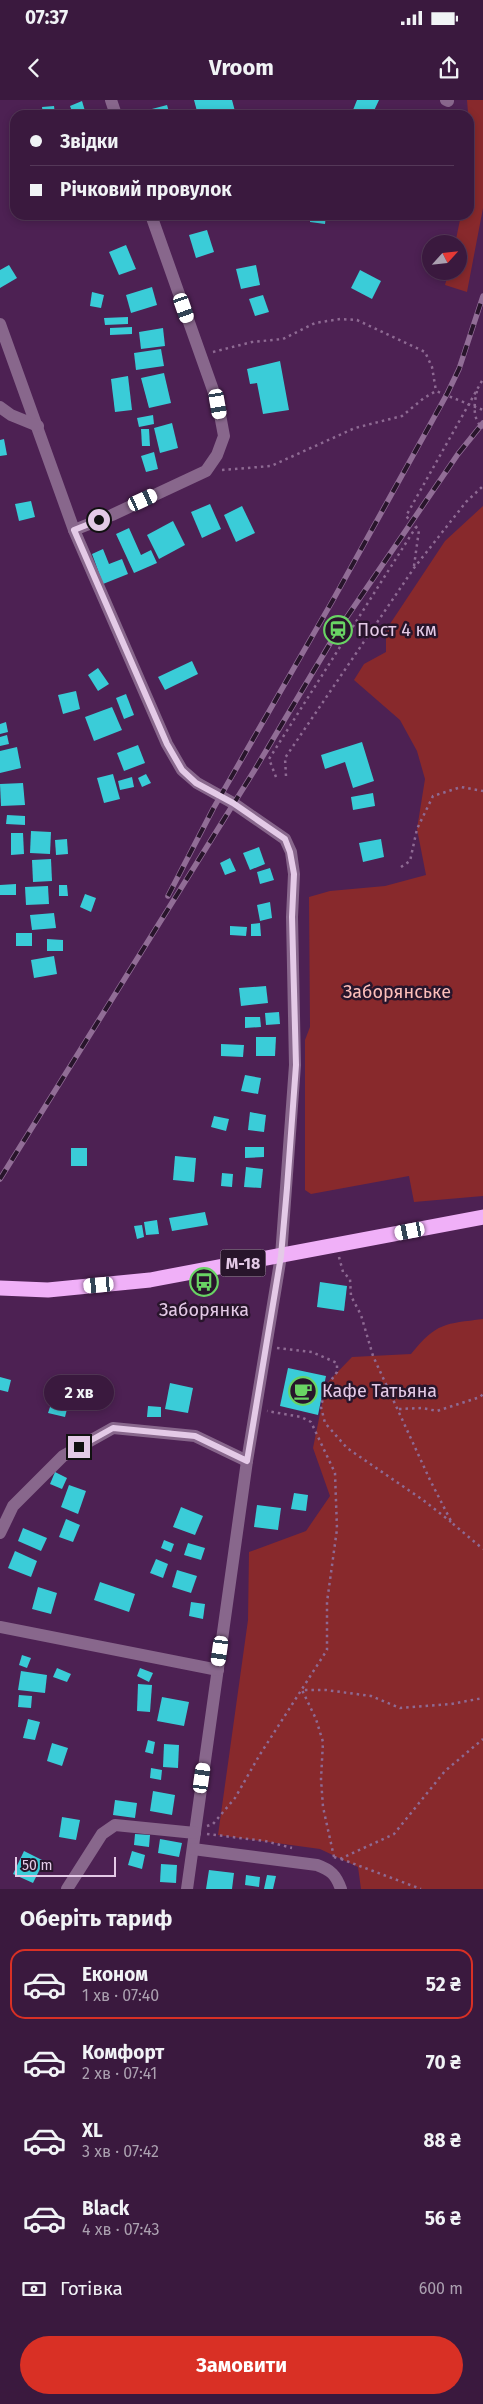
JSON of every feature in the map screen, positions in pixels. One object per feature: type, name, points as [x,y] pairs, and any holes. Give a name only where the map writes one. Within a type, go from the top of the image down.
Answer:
[{"type":"highway","name":"М-18","points":[[0,1288],[48,1290],[150,1280],[483,1217]]},
{"type":"street","points":[[74,530],[112,515],[206,471],[217,454],[224,436],[218,404],[153,220]]},
{"type":"street","points":[[0,324],[74,530],[167,744],[182,770],[196,783],[233,803],[285,839],[290,852],[294,874],[292,917],[296,1065],[281,1256],[247,1461],[187,1889]]},
{"type":"street","points":[[0,407],[12,415],[38,426]]},
{"type":"street","points":[[0,1533],[13,1506],[63,1456],[113,1428],[195,1436],[247,1461]]},
{"type":"street","points":[[0,1627],[218,1670]]},
{"type":"street","points":[[67,1889],[102,1834],[115,1825],[195,1833]]},
{"type":"street","points":[[193,1849],[317,1865],[330,1870],[341,1889]]},
{"type":"path","points":[[200,356],[252,342],[283,339],[315,323],[340,319],[357,320],[425,352],[432,367],[436,391]]},
{"type":"path","points":[[414,568],[419,530],[406,516],[483,379]]},
{"type":"path","points":[[478,387],[475,408],[476,420],[483,428]]},
{"type":"path","points":[[436,391],[483,410]]},
{"type":"path","points":[[206,471],[271,466],[354,428],[402,416],[436,391]]},
{"type":"path","points":[[286,776],[285,758],[414,568],[466,502],[483,486]]},
{"type":"path","points":[[276,777],[269,758],[416,527]]},
{"type":"path","points":[[401,867],[410,861],[418,829],[433,796],[461,788],[483,791]]},
{"type":"path","points":[[337,1245],[343,1272],[350,1279],[351,1296],[361,1315],[373,1356],[452,1523]]},
{"type":"path","points":[[266,1346],[312,1352],[337,1362],[337,1372],[325,1389],[321,1407],[325,1423],[347,1448],[423,1500],[483,1549]]},
{"type":"path","points":[[399,1409],[422,1408],[437,1411],[480,1397],[483,1394]]},
{"type":"path","points":[[195,1833],[213,1824],[235,1798],[259,1756],[327,1650],[327,1602],[337,1529],[335,1473],[311,1422],[301,1417],[275,1411],[255,1410]]},
{"type":"path","points":[[302,1690],[326,1690],[371,1696],[400,1708],[452,1704],[483,1698]]},
{"type":"path","points":[[302,1690],[316,1719],[323,1742],[321,1779],[323,1807],[334,1857]]},
{"type":"path","points":[[340,1859],[394,1834],[445,1771],[483,1739]]},
{"type":"path","points":[[195,1833],[265,1841],[298,1849]]},
{"type":"path","points":[[329,1856],[421,1889]]},
{"type":"green space","points":[[467,100],[483,100],[483,208],[467,292],[445,285],[446,280],[468,280],[468,235],[457,235],[460,220],[474,220],[474,110],[468,110]]},
{"type":"green space","name":"Заборянське","points":[[483,506],[483,1196],[414,1202],[409,1176],[311,1194],[305,1190],[305,1040],[310,1027],[309,897],[330,891],[385,886],[426,875],[417,829],[425,779],[417,751],[400,720],[354,680],[364,664],[386,652],[386,630],[445,541]]},
{"type":"green space","points":[[483,1319],[483,1889],[361,1889],[358,1867],[320,1849],[218,1835],[248,1620],[249,1552],[306,1531],[330,1496],[313,1448],[326,1384],[352,1357],[411,1354],[428,1336],[443,1326]]},
{"type":"building","points":[[194,100],[232,100],[235,110],[197,110]]},
{"type":"building","points":[[357,100],[379,100],[374,110],[353,110]]},
{"type":"building","points":[[82,101],[85,110],[72,110],[70,106]]},
{"type":"building","points":[[167,105],[168,110],[148,110]]},
{"type":"building","points":[[54,106],[54,110],[42,110],[42,107]]},
{"type":"building","points":[[310,220],[325,220],[325,224],[310,222]]},
{"type":"building","points":[[207,230],[214,252],[196,258],[189,235]]},
{"type":"building","points":[[126,245],[136,269],[119,275],[109,252]]},
{"type":"building","points":[[9,265],[17,278],[0,288],[0,270]]},
{"type":"building","points":[[256,265],[260,285],[241,289],[236,269]]},
{"type":"building","points":[[360,270],[381,281],[372,299],[351,288]]},
{"type":"building","points":[[152,287],[157,305],[131,313],[126,295]]},
{"type":"building","points":[[92,292],[104,295],[101,308],[90,306]]},
{"type":"building","points":[[263,295],[269,312],[255,316],[249,299]]},
{"type":"building","points":[[128,317],[128,324],[105,325],[104,318]]},
{"type":"building","points":[[132,327],[132,334],[110,335],[110,328]]},
{"type":"building","points":[[163,328],[165,346],[141,349],[139,332]]},
{"type":"building","points":[[161,349],[164,366],[136,370],[134,353]]},
{"type":"building","points":[[280,361],[289,410],[263,414],[257,383],[250,384],[247,369]]},
{"type":"building","points":[[164,373],[171,403],[149,408],[141,378]]},
{"type":"building","points":[[128,376],[132,410],[115,412],[111,379]]},
{"type":"building","points":[[153,415],[154,424],[139,427],[137,418]]},
{"type":"building","points":[[172,423],[178,448],[160,453],[154,428]]},
{"type":"building","points":[[141,429],[149,429],[150,446],[142,446]]},
{"type":"building","points":[[4,439],[7,455],[0,456],[0,440]]},
{"type":"building","points":[[154,452],[158,469],[146,472],[141,456]]},
{"type":"building","points":[[31,501],[35,517],[19,521],[15,504]]},
{"type":"building","points":[[210,504],[221,529],[202,538],[191,512]]},
{"type":"building","points":[[242,506],[255,533],[236,542],[224,515]]},
{"type":"building","points":[[173,521],[185,545],[159,559],[147,535]]},
{"type":"building","points":[[129,528],[141,555],[151,550],[157,563],[134,573],[116,534]]},
{"type":"building","points":[[103,549],[109,564],[122,559],[128,574],[103,584],[92,554]]},
{"type":"building","points":[[192,661],[198,674],[165,690],[158,677]]},
{"type":"building","points":[[98,668],[109,684],[98,691],[88,675]]},
{"type":"building","points":[[76,691],[80,709],[63,714],[58,695]]},
{"type":"building","points":[[126,694],[134,715],[124,719],[116,698]]},
{"type":"building","points":[[112,707],[122,730],[94,741],[85,717]]},
{"type":"building","points":[[6,722],[8,732],[0,734],[0,724]]},
{"type":"building","points":[[7,735],[9,744],[0,746],[0,737]]},
{"type":"building","points":[[362,742],[374,781],[353,788],[345,762],[325,769],[321,755]]},
{"type":"building","points":[[138,745],[145,763],[124,771],[117,753]]},
{"type":"building","points":[[17,747],[21,768],[0,773],[0,751]]},
{"type":"building","points":[[113,774],[120,799],[104,803],[97,778]]},
{"type":"building","points":[[146,774],[151,783],[142,787],[138,778]]},
{"type":"building","points":[[132,777],[134,787],[120,790],[118,781]]},
{"type":"building","points":[[23,783],[25,805],[1,806],[0,784]]},
{"type":"building","points":[[373,793],[375,806],[353,810],[351,797]]},
{"type":"building","points":[[7,815],[25,816],[25,825],[6,824]]},
{"type":"building","points":[[31,831],[51,832],[50,854],[30,853]]},
{"type":"building","points":[[11,833],[23,833],[24,854],[11,855]]},
{"type":"building","points":[[67,839],[68,854],[56,855],[55,840]]},
{"type":"building","points":[[381,839],[384,857],[363,862],[359,843]]},
{"type":"building","points":[[259,847],[265,864],[250,870],[243,853]]},
{"type":"building","points":[[230,858],[236,871],[225,875],[220,863]]},
{"type":"building","points":[[51,859],[52,881],[33,882],[32,860]]},
{"type":"building","points":[[270,868],[274,880],[260,884],[257,872]]},
{"type":"building","points":[[16,884],[16,895],[0,895],[0,885]]},
{"type":"building","points":[[59,885],[67,885],[68,896],[59,896]]},
{"type":"building","points":[[48,886],[49,904],[26,905],[25,887]]},
{"type":"building","points":[[85,894],[96,898],[91,912],[80,907]]},
{"type":"building","points":[[270,902],[272,918],[260,921],[257,905]]},
{"type":"building","points":[[54,913],[56,928],[32,930],[30,915]]},
{"type":"building","points":[[260,923],[261,936],[251,936],[251,924]]},
{"type":"building","points":[[230,926],[247,927],[246,936],[230,935]]},
{"type":"building","points":[[16,933],[32,933],[32,946],[16,946]]},
{"type":"building","points":[[47,939],[63,940],[63,951],[47,951]]},
{"type":"building","points":[[54,956],[57,974],[34,978],[31,960]]},
{"type":"building","points":[[266,986],[268,1003],[241,1006],[239,988]]},
{"type":"building","points":[[279,1012],[280,1024],[266,1025],[265,1013]]},
{"type":"building","points":[[245,1017],[260,1017],[261,1027],[245,1028]]},
{"type":"building","points":[[256,1037],[276,1037],[275,1056],[256,1056]]},
{"type":"building","points":[[221,1044],[244,1045],[243,1057],[221,1056]]},
{"type":"building","points":[[245,1075],[261,1078],[258,1094],[241,1091]]},
{"type":"building","points":[[250,1112],[266,1115],[264,1132],[248,1130]]},
{"type":"building","points":[[214,1116],[229,1119],[226,1131],[211,1127]]},
{"type":"building","points":[[245,1147],[264,1147],[264,1157],[245,1158]]},
{"type":"building","points":[[71,1148],[87,1148],[87,1166],[71,1166]]},
{"type":"building","points":[[175,1156],[196,1158],[194,1182],[173,1180]]},
{"type":"building","points":[[246,1167],[263,1169],[261,1188],[244,1187]]},
{"type":"building","points":[[222,1173],[233,1174],[232,1187],[221,1186]]},
{"type":"building","points":[[205,1212],[208,1225],[172,1231],[169,1218]]},
{"type":"building","points":[[157,1220],[159,1234],[146,1235],[144,1222]]},
{"type":"building","points":[[142,1225],[144,1237],[137,1239],[134,1226]]},
{"type":"building","points":[[320,1282],[347,1286],[344,1311],[317,1307]]},
{"type":"building","name":"Кафе Татьяна","points":[[288,1368],[326,1376],[318,1415],[280,1406]]},
{"type":"building","points":[[0,1377],[11,1380],[8,1392],[0,1390]]},
{"type":"building","points":[[170,1383],[193,1388],[188,1413],[165,1409]]},
{"type":"building","points":[[86,1385],[100,1385],[100,1406],[86,1406]]},
{"type":"building","points":[[51,1404],[67,1409],[65,1417],[48,1413]]},
{"type":"building","points":[[148,1406],[161,1407],[161,1417],[147,1417]]},
{"type":"building","points":[[55,1472],[67,1478],[62,1489],[50,1484]]},
{"type":"building","points":[[69,1485],[86,1491],[78,1514],[61,1507]]},
{"type":"building","points":[[294,1493],[308,1495],[306,1511],[291,1509]]},
{"type":"building","points":[[257,1505],[281,1508],[278,1530],[254,1527]]},
{"type":"building","points":[[181,1507],[203,1516],[195,1535],[173,1527]]},
{"type":"building","points":[[66,1519],[80,1525],[73,1542],[59,1537]]},
{"type":"building","points":[[23,1528],[47,1538],[41,1551],[18,1541]]},
{"type":"building","points":[[164,1540],[174,1544],[171,1552],[161,1548]]},
{"type":"building","points":[[188,1543],[205,1548],[201,1560],[184,1555]]},
{"type":"building","points":[[15,1551],[37,1561],[31,1577],[8,1568]]},
{"type":"building","points":[[156,1559],[168,1564],[163,1578],[150,1573]]},
{"type":"building","points":[[177,1570],[197,1576],[191,1593],[172,1587]]},
{"type":"building","points":[[100,1582],[135,1594],[129,1612],[94,1600]]},
{"type":"building","points":[[38,1587],[57,1593],[51,1614],[32,1609]]},
{"type":"building","points":[[191,1602],[205,1604],[203,1619],[189,1616]]},
{"type":"building","points":[[22,1655],[31,1658],[27,1668],[19,1665]]},
{"type":"building","points":[[57,1668],[71,1674],[67,1682],[53,1677]]},
{"type":"building","points":[[140,1668],[153,1673],[149,1682],[137,1676]]},
{"type":"building","points":[[21,1671],[47,1675],[45,1693],[18,1690]]},
{"type":"building","points":[[138,1684],[152,1685],[150,1712],[137,1711]]},
{"type":"building","points":[[19,1695],[32,1696],[31,1708],[18,1707]]},
{"type":"building","points":[[162,1697],[189,1702],[184,1726],[157,1721]]},
{"type":"building","points":[[28,1719],[40,1722],[35,1740],[23,1738]]},
{"type":"building","points":[[148,1740],[155,1742],[153,1754],[145,1752]]},
{"type":"building","points":[[52,1743],[68,1748],[62,1766],[47,1761]]},
{"type":"building","points":[[164,1744],[179,1745],[178,1768],[163,1767]]},
{"type":"building","points":[[151,1768],[162,1770],[161,1780],[150,1778]]},
{"type":"building","points":[[153,1791],[175,1795],[172,1815],[150,1811]]},
{"type":"building","points":[[115,1800],[137,1803],[135,1818],[113,1815]]},
{"type":"building","points":[[62,1817],[80,1820],[76,1840],[59,1837]]},
{"type":"building","points":[[135,1834],[150,1835],[149,1847],[134,1845]]},
{"type":"building","points":[[160,1839],[182,1843],[179,1857],[158,1853]]},
{"type":"building","points":[[24,1851],[44,1861],[33,1883],[13,1874]]},
{"type":"building","points":[[132,1851],[145,1855],[142,1869],[128,1865]]},
{"type":"building","points":[[161,1864],[177,1865],[176,1883],[160,1882]]},
{"type":"building","points":[[209,1870],[234,1873],[232,1889],[206,1889]]},
{"type":"building","points":[[246,1875],[260,1877],[259,1887],[245,1885]]},
{"type":"building","points":[[267,1875],[276,1876],[273,1889],[264,1889]]},
{"type":"railway","points":[[168,896],[213,809],[333,600],[447,394],[459,369],[483,296]]},
{"type":"railway","points":[[0,1179],[254,771],[338,630],[458,454],[483,423]]},
{"type":"place","name":"Пост 4 км","points":[[338,630]]},
{"type":"place","name":"Заборянка","points":[[204,1282]]},
{"type":"place","name":"Кафе Татьяна","points":[[303,1391]]},
{"type":"route","points":[[79,1447],[113,1428],[195,1436],[247,1461],[281,1256],[296,1065],[292,917],[294,874],[290,852],[285,839],[263,822],[196,783],[182,770],[167,744],[74,530],[99,520]]}]
